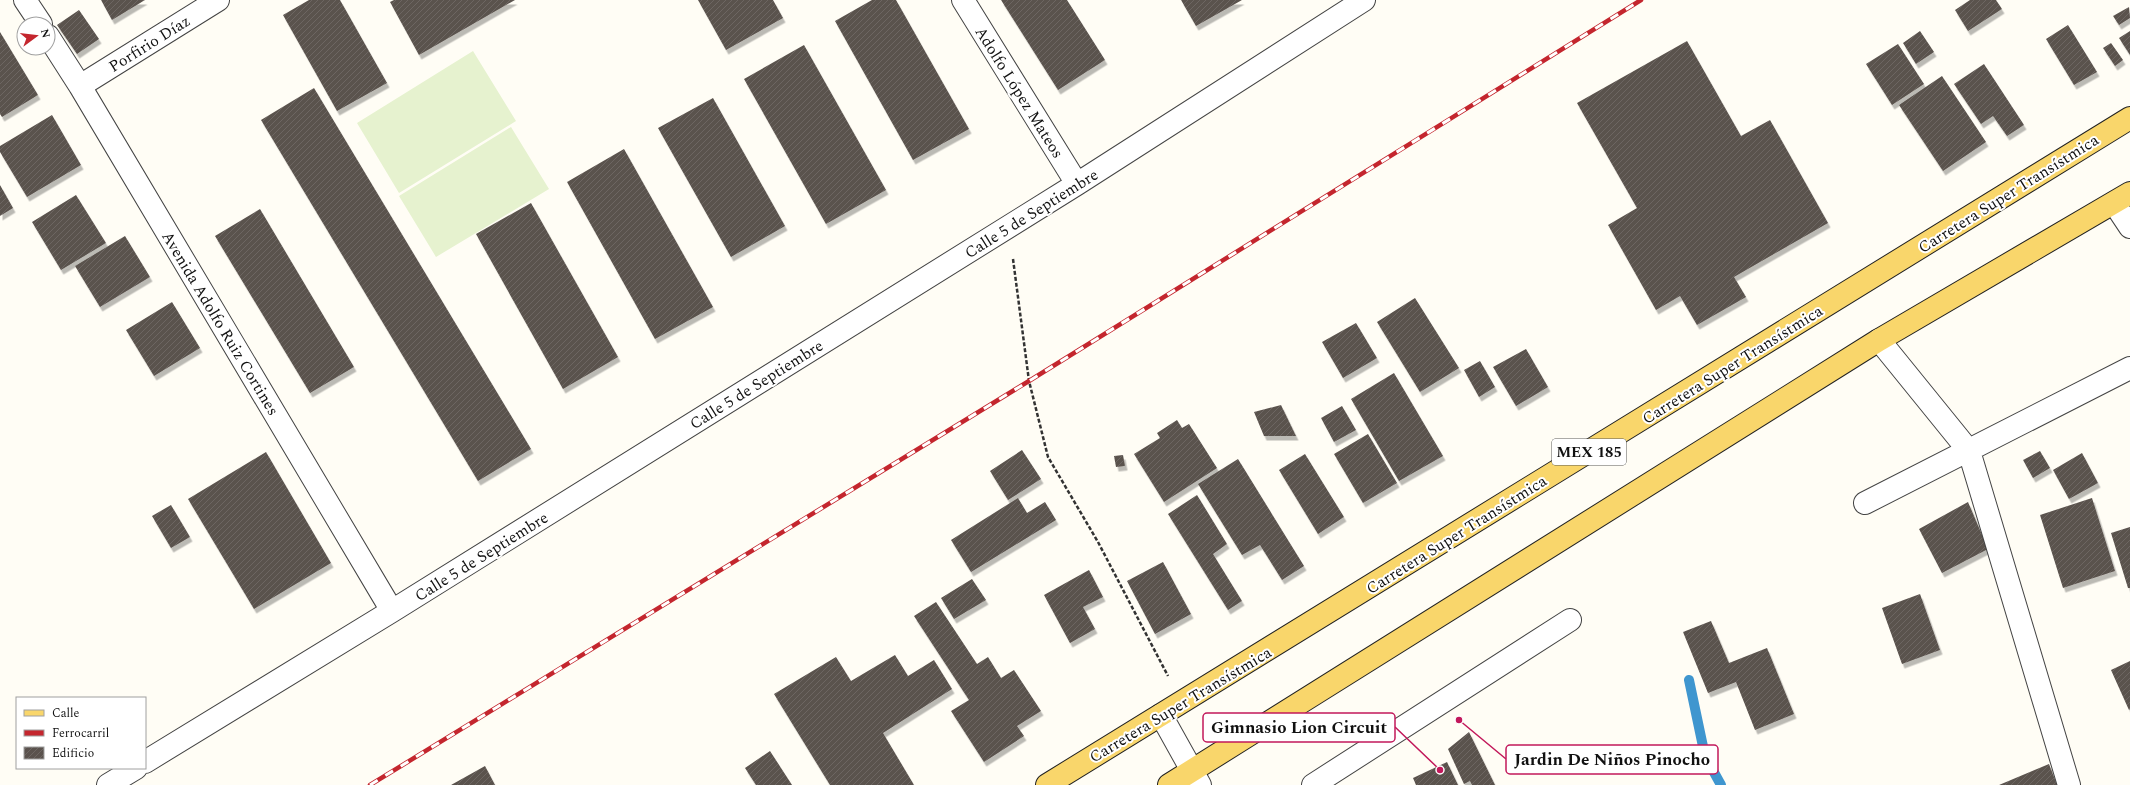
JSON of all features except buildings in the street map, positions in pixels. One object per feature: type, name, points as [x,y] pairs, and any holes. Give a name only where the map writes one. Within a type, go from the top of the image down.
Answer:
[{"type":"main road","name":"Carretera Super Transístmica","points":[[1047,785],[2130,118]]},
{"type":"main road","points":[[1169,785],[1196,778],[1879,340],[2122,198]]},
{"type":"street","points":[[26,0],[36,16]]},
{"type":"street","name":"Porfirio Díaz","points":[[80,86],[218,0]]},
{"type":"street","name":"Adolfo López Mateos","points":[[963,0],[1078,184]]},
{"type":"street","name":"Calle 5 de Septiembre","points":[[146,761],[392,612],[1078,184],[1364,0]]},
{"type":"street","name":"Avenida Adolfo Ruiz Cortines","points":[[56,48],[80,86],[392,612]]},
{"type":"street","points":[[2122,198],[2130,227]]},
{"type":"street","points":[[1879,340],[1969,451],[2070,785]]},
{"type":"street","points":[[1865,503],[2130,368]]},
{"type":"street","points":[[1313,785],[1570,620]]},
{"type":"street","points":[[1161,716],[1196,778]]},
{"type":"street","points":[[108,785],[134,769]]},
{"type":"path","points":[[1009,227],[1029,381],[1048,457],[1098,542],[1182,703]]},
{"type":"green space","points":[[473,51],[516,121],[399,193],[357,123]]},
{"type":"green space","points":[[511,127],[549,189],[436,257],[399,196]]},
{"type":"waterway","points":[[1689,680],[1705,756],[1721,785]]},
{"type":"railway","points":[[370,785],[1029,381],[1641,0]]},
{"type":"place","name":"Jardin De Niños Pinocho","points":[[1459,720]]},
{"type":"place","name":"Gimnasio Lion Circuit","points":[[1440,770]]}]
